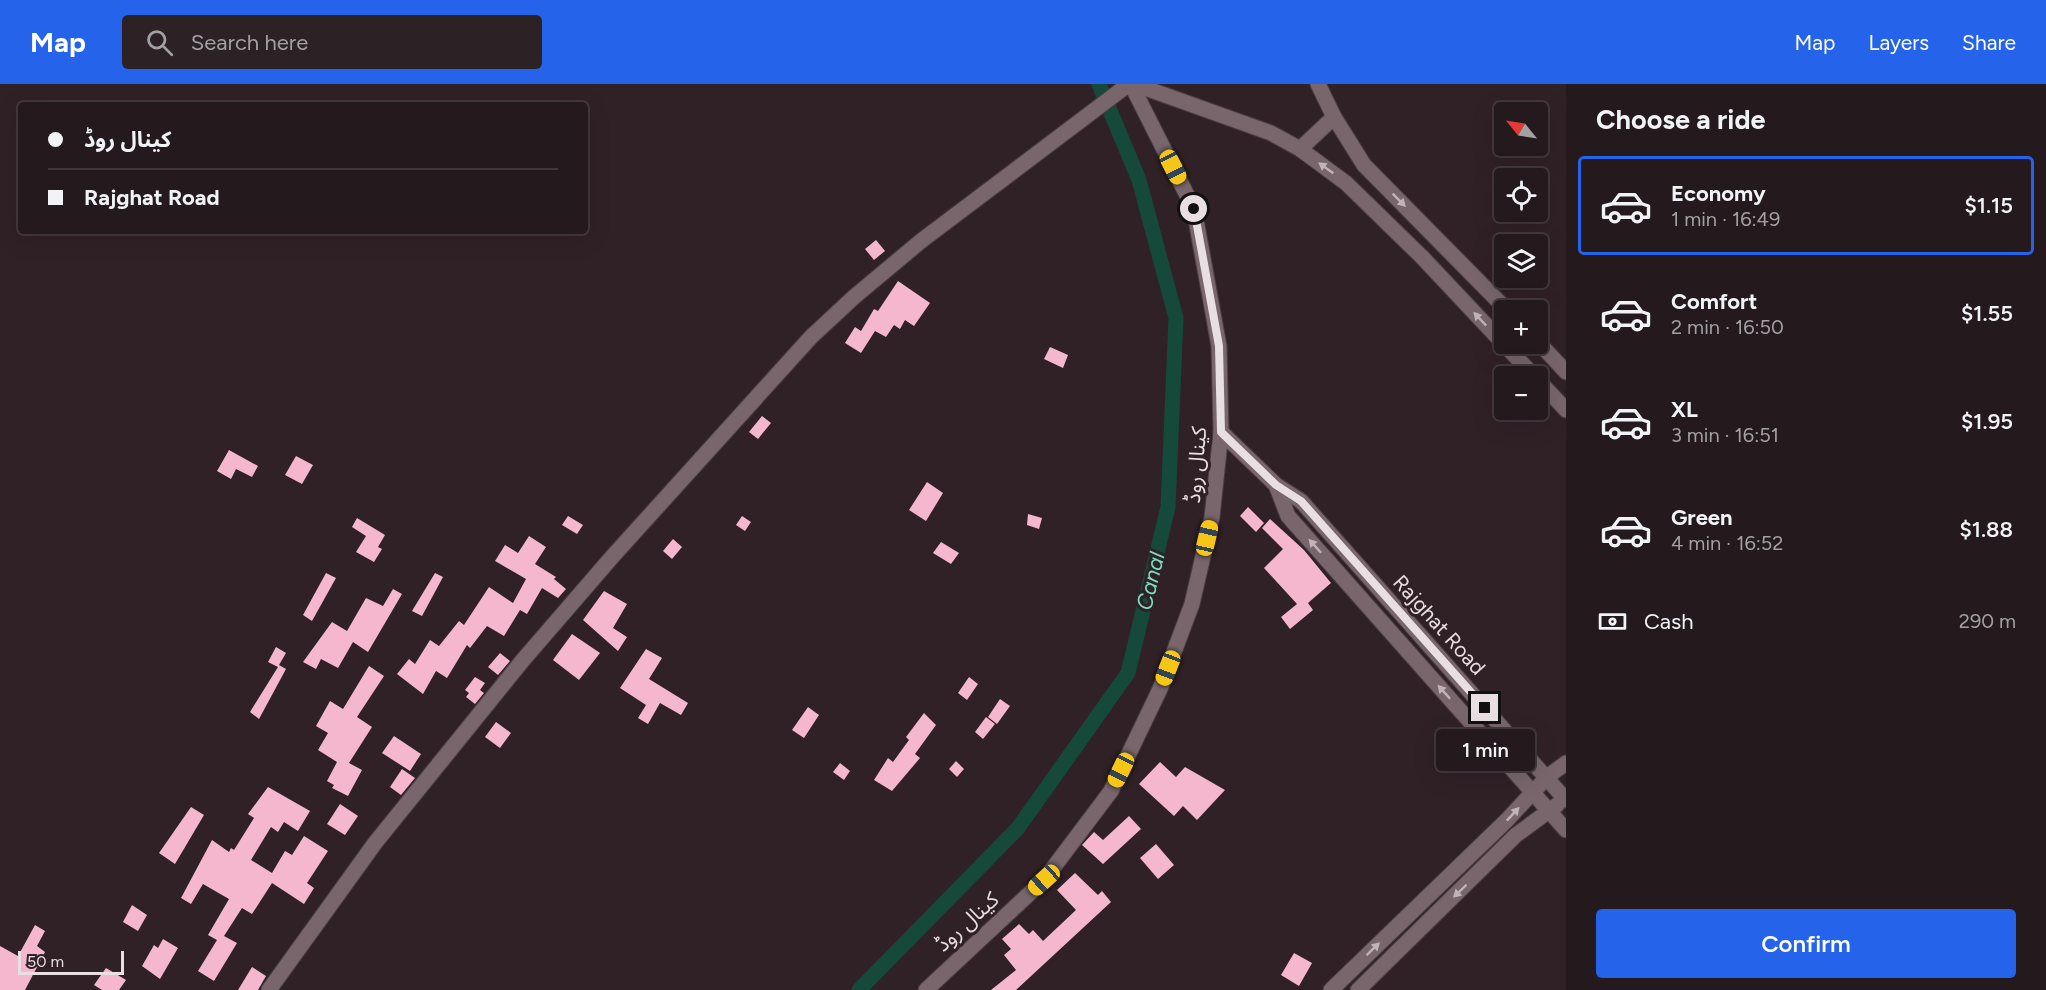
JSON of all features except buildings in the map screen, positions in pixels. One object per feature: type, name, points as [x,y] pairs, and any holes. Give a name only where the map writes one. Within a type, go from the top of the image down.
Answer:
[{"type":"street","points":[[1318,84],[1334,117],[1364,165],[1497,300]]},
{"type":"street","points":[[269,990],[375,843],[523,660],[612,557],[811,337],[854,297],[921,241],[1128,86],[1271,134],[1300,149],[1346,183],[1422,257],[1525,366]]},
{"type":"street","name":"کینال روڈ","points":[[926,990],[1044,880],[1111,791],[1160,689],[1192,604],[1212,517],[1221,432],[1219,346],[1194,209],[1128,86]]},
{"type":"street","points":[[1300,149],[1334,117]]},
{"type":"street","points":[[1346,183],[1364,165]]},
{"type":"street","points":[[1422,257],[1431,261],[1439,257],[1443,248],[1439,240]]},
{"type":"street","points":[[1548,353],[1566,372]]},
{"type":"street","points":[[1548,391],[1566,411]]},
{"type":"street","name":"Rajghat Road","points":[[1221,432],[1276,485],[1301,501],[1565,798]]},
{"type":"street","name":"Rajghat Road","points":[[1276,485],[1288,516],[1566,830]]},
{"type":"street","points":[[1331,990],[1472,854],[1547,777],[1566,763]]},
{"type":"street","points":[[1358,990],[1516,835],[1550,812],[1565,798]]},
{"type":"street","points":[[1472,854],[1485,866]]},
{"type":"waterway","name":"Canal","points":[[859,990],[1018,828],[1128,673],[1168,507],[1176,318],[1139,180],[1099,84]]},
{"type":"route","points":[[1194,209],[1219,346],[1221,432],[1276,485],[1301,501],[1485,708]]}]
